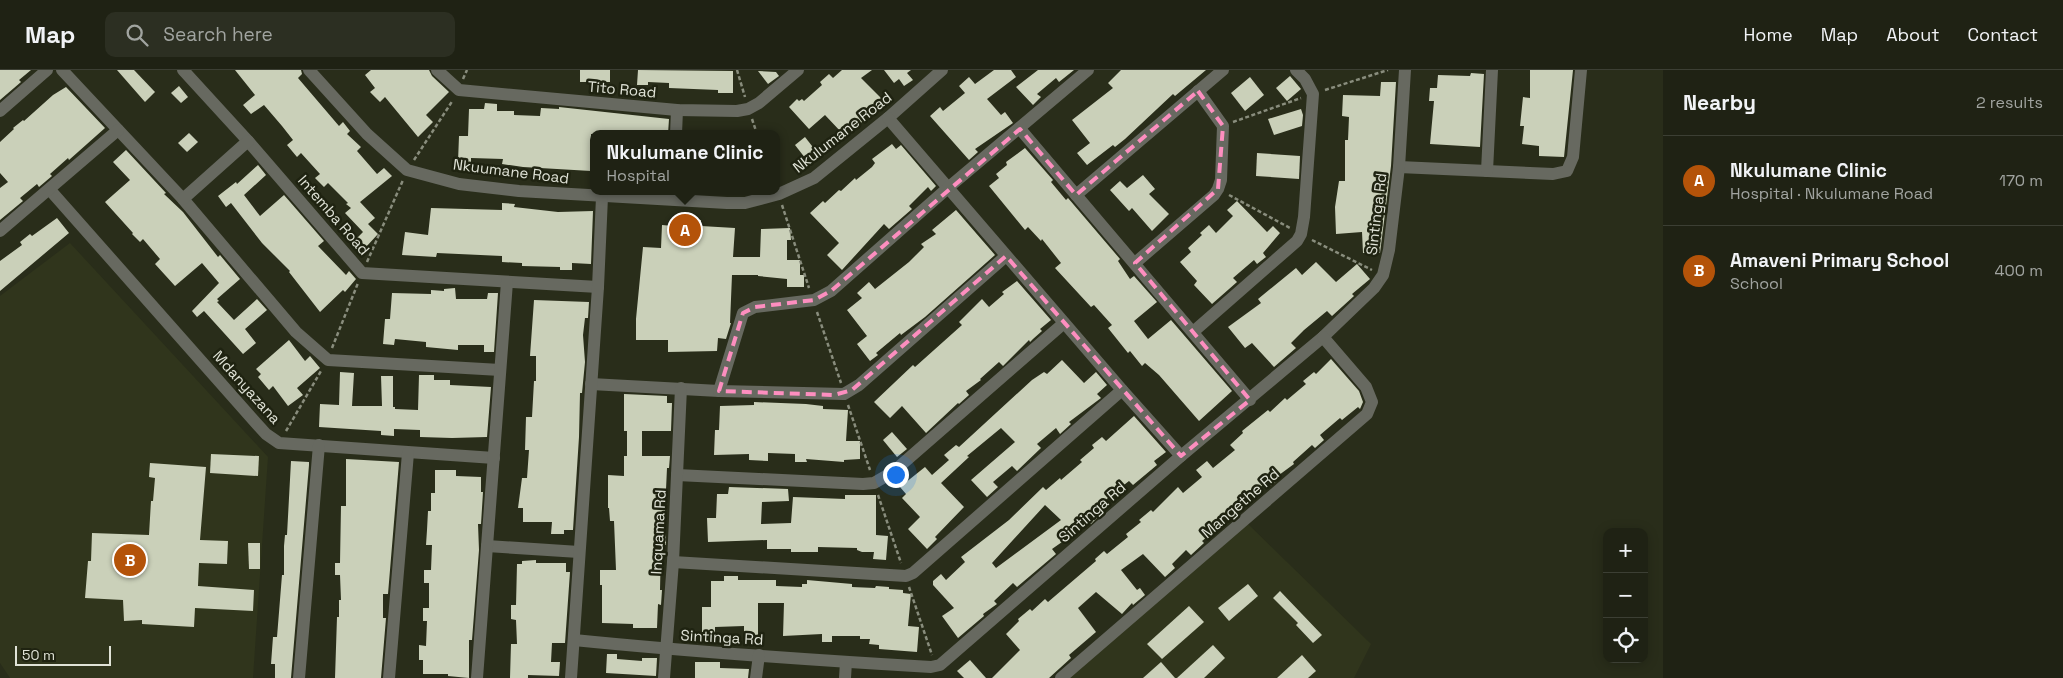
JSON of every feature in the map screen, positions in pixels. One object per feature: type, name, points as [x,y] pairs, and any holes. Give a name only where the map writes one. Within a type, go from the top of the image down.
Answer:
[{"type":"street","points":[[0,111],[47,70]]},
{"type":"street","points":[[62,70],[183,199],[296,332],[328,360],[500,370]]},
{"type":"street","points":[[437,70],[459,90]]},
{"type":"street","name":"Tito Road","points":[[459,90],[677,110],[737,111],[759,104],[798,70]]},
{"type":"street","name":"Nkulumane Road","points":[[780,194],[814,178],[888,118],[942,70]]},
{"type":"street","points":[[719,390],[739,319],[743,312],[755,307],[814,300],[831,291],[949,187],[1088,70]]},
{"type":"street","points":[[1076,195],[1223,70]]},
{"type":"street","points":[[1193,332],[1297,241],[1301,234],[1305,208],[1313,94],[1305,79],[1296,70]]},
{"type":"street","name":"Sintinga Rd","points":[[574,640],[666,650],[846,662],[940,665],[1181,456],[1323,337],[1374,288],[1383,275],[1389,250],[1399,167],[1405,70]]},
{"type":"street","points":[[1486,171],[1492,70]]},
{"type":"street","points":[[1399,167],[1553,174],[1567,170],[1573,158],[1581,70]]},
{"type":"street","name":"Intemba Road","points":[[185,71],[362,273],[598,287]]},
{"type":"street","name":"Nkuumane Road","points":[[316,73],[366,134],[407,170],[459,184],[519,192],[602,197]]},
{"type":"street","points":[[1135,263],[1214,195],[1218,189],[1223,126],[1198,91]]},
{"type":"street","points":[[676,130],[677,110]]},
{"type":"street","points":[[888,118],[1181,456]]},
{"type":"street","points":[[1020,129],[1250,400]]},
{"type":"street","points":[[0,231],[118,130]]},
{"type":"street","points":[[183,199],[248,141]]},
{"type":"street","name":"Mdanyazana","points":[[50,190],[256,423],[266,434],[279,443],[494,458]]},
{"type":"street","name":"Nkulumane Road","points":[[602,197],[672,196],[745,202],[775,195]]},
{"type":"street","points":[[571,678],[598,287],[602,197]]},
{"type":"street","points":[[591,384],[844,394],[859,384],[1006,256]]},
{"type":"street","points":[[478,678],[508,282]]},
{"type":"street","points":[[677,475],[874,483],[893,472],[1064,323]]},
{"type":"street","name":"Mangethe Rd","points":[[1061,678],[1367,414],[1372,402],[1366,387],[1323,337]]},
{"type":"street","name":"Inquama Rd","points":[[664,678],[673,562],[681,388]]},
{"type":"street","points":[[673,562],[906,576],[913,573],[1122,390]]},
{"type":"street","points":[[299,678],[319,445]]},
{"type":"street","points":[[389,678],[408,453]]},
{"type":"street","points":[[487,546],[579,552]]},
{"type":"street","points":[[756,678],[759,655]]},
{"type":"street","points":[[845,678],[846,662]]},
{"type":"path","points":[[279,443],[328,360],[362,273],[407,170],[459,90],[467,70]]},
{"type":"path","points":[[779,195],[936,666]]},
{"type":"highlighted area","points":[[1198,91],[1223,126],[1218,189],[1135,263],[1250,400],[1181,456],[1006,256],[852,390],[834,395],[719,391],[743,313],[755,307],[814,300],[831,291],[1020,129],[1076,195]]},
{"type":"shaded area","points":[[70,243],[268,457],[253,678],[10,678],[0,663],[0,296]]},
{"type":"shaded area","points":[[1248,524],[1371,644],[1354,678],[1065,678]]},
{"type":"building","points":[[0,70],[31,70],[19,80],[21,82],[0,100]]},
{"type":"building","points":[[117,70],[134,70],[155,92],[145,102]]},
{"type":"building","points":[[235,70],[301,70],[302,74],[298,78],[339,126],[343,122],[350,131],[347,134],[361,147],[357,151],[377,174],[384,168],[392,176],[360,202],[375,218],[368,224],[378,234],[366,247],[357,238],[363,232],[345,213],[351,208],[346,204],[348,203],[328,183],[324,187],[315,178],[320,174],[301,153],[297,157],[287,145],[293,140],[264,105],[251,114],[243,105],[255,95]]},
{"type":"building","points":[[371,70],[429,70],[432,76],[449,92],[426,115],[433,122],[418,137],[385,97],[380,102],[370,92],[375,88],[365,75]]},
{"type":"building","points":[[580,70],[610,70],[610,82],[580,82]]},
{"type":"building","points":[[638,70],[733,71],[733,93],[718,93],[718,90],[669,88],[669,83],[648,82],[648,85],[637,85]]},
{"type":"building","points":[[842,70],[872,70],[861,78],[881,98],[881,102],[858,126],[854,122],[842,133],[825,115],[809,129],[789,107],[797,99],[804,101],[822,85],[820,82],[829,74],[833,78]]},
{"type":"building","points":[[884,70],[911,70],[907,73],[913,80],[904,86],[899,79],[894,83]]},
{"type":"building","points":[[994,70],[1011,70],[1016,77],[987,99],[1001,115],[1005,112],[1013,123],[975,149],[978,152],[969,160],[930,116],[940,107],[943,111],[965,93],[959,86],[969,77],[975,84]]},
{"type":"building","points":[[1038,70],[1074,70],[1059,82],[1056,78],[1037,94],[1041,97],[1033,105],[1016,87]]},
{"type":"building","points":[[1121,70],[1206,70],[1175,96],[1173,94],[1115,147],[1113,145],[1087,165],[1077,153],[1090,143],[1072,120],[1113,88],[1108,83]]},
{"type":"building","points":[[1530,70],[1573,70],[1564,157],[1539,156],[1539,146],[1522,144],[1524,126],[1520,126],[1523,97],[1530,98]]},
{"type":"building","points":[[758,71],[776,72],[779,76],[768,84]]},
{"type":"building","points":[[1471,73],[1484,74],[1480,147],[1430,144],[1434,101],[1429,101],[1430,88],[1437,88],[1438,75],[1470,76]]},
{"type":"building","points":[[1290,76],[1301,89],[1287,101],[1276,88]]},
{"type":"building","points":[[1250,77],[1264,95],[1245,111],[1231,93]]},
{"type":"building","points":[[1381,82],[1396,82],[1391,166],[1380,253],[1363,253],[1362,232],[1336,234],[1335,207],[1339,181],[1345,181],[1345,140],[1348,140],[1349,117],[1342,116],[1343,95],[1380,96]]},
{"type":"building","points":[[179,86],[188,97],[181,103],[171,93]]},
{"type":"building","points":[[66,87],[105,128],[50,174],[52,176],[39,187],[37,184],[20,198],[23,201],[0,220],[0,188],[8,182],[0,173],[0,142],[13,128],[24,121],[53,95]]},
{"type":"building","points":[[485,103],[497,104],[497,111],[514,111],[514,115],[540,116],[541,108],[559,109],[559,107],[669,119],[668,130],[590,130],[590,171],[523,167],[502,164],[503,159],[471,158],[471,162],[458,162],[459,136],[468,136],[469,109],[484,109]]},
{"type":"building","points":[[1301,109],[1303,115],[1302,126],[1274,135],[1268,119]]},
{"type":"building","points":[[189,133],[198,142],[187,152],[178,143]]},
{"type":"building","points":[[805,137],[819,155],[809,163],[795,145]]},
{"type":"building","points":[[892,144],[896,149],[901,145],[936,186],[931,191],[928,187],[909,206],[912,209],[889,229],[884,224],[842,270],[827,255],[839,243],[810,213],[823,201],[825,203],[839,190],[841,191],[855,178],[856,180],[872,167],[875,163],[872,159]]},
{"type":"building","points":[[1025,148],[1053,180],[1051,182],[1066,200],[1068,198],[1120,259],[1118,261],[1130,279],[1134,276],[1157,302],[1134,321],[1148,339],[1171,320],[1232,391],[1199,421],[1159,375],[1145,363],[1142,366],[1130,351],[1128,353],[1108,328],[1112,325],[1094,305],[1091,307],[1055,268],[1061,263],[1042,239],[1041,241],[1028,227],[1025,230],[989,186],[999,178],[996,174],[1007,165],[1006,162]]},
{"type":"building","points":[[126,150],[166,193],[164,194],[183,212],[218,257],[220,255],[240,279],[217,299],[219,301],[217,302],[234,320],[257,299],[267,310],[245,329],[256,343],[243,354],[204,311],[197,317],[192,311],[219,283],[202,263],[175,286],[155,264],[160,259],[143,239],[140,242],[132,234],[105,202],[130,180],[113,162]]},
{"type":"building","points":[[1257,153],[1300,156],[1299,179],[1256,176]]},
{"type":"building","points":[[258,165],[266,175],[244,195],[260,216],[284,195],[324,241],[318,246],[346,275],[349,271],[356,279],[345,292],[343,290],[320,312],[290,271],[262,243],[231,203],[226,207],[218,196],[236,182],[237,184]]},
{"type":"building","points":[[1143,175],[1155,189],[1149,194],[1169,214],[1152,231],[1132,208],[1129,211],[1110,190],[1120,181],[1127,188]]},
{"type":"building","points":[[1237,201],[1267,232],[1273,226],[1280,233],[1263,253],[1266,257],[1257,264],[1254,260],[1233,278],[1237,282],[1212,304],[1194,285],[1197,281],[1180,262],[1191,252],[1188,248],[1202,235],[1200,233],[1209,225],[1216,233],[1233,216],[1227,210]]},
{"type":"building","points":[[502,203],[515,204],[514,207],[558,212],[593,211],[591,264],[572,263],[572,270],[560,270],[560,267],[522,266],[522,263],[502,262],[502,256],[437,253],[436,257],[402,255],[405,232],[428,235],[431,208],[502,210]]},
{"type":"building","points":[[956,210],[995,255],[925,317],[901,335],[900,333],[876,353],[878,355],[870,361],[857,344],[867,336],[847,310],[862,298],[857,293],[869,282],[875,289],[909,262],[924,247],[921,244],[936,234],[932,230]]},
{"type":"building","points":[[57,218],[69,233],[0,291],[0,261],[22,245],[20,242],[30,234],[32,236]]},
{"type":"building","points":[[674,219],[701,220],[701,226],[735,228],[733,257],[760,257],[761,229],[790,228],[791,240],[787,240],[787,260],[800,260],[800,275],[804,275],[804,287],[787,287],[787,279],[758,275],[732,275],[731,323],[726,339],[718,338],[717,351],[668,352],[668,340],[636,340],[636,319],[643,247],[661,248],[662,225],[673,226]]},
{"type":"building","points":[[1316,262],[1336,282],[1357,264],[1370,279],[1352,294],[1354,296],[1332,316],[1327,311],[1304,330],[1291,343],[1296,348],[1274,367],[1252,343],[1245,348],[1228,327],[1261,303],[1258,299],[1296,268],[1302,275]]},
{"type":"building","points":[[1017,281],[1051,320],[1040,329],[1042,331],[1030,342],[1029,340],[1003,366],[999,362],[981,380],[966,391],[969,395],[926,433],[902,406],[890,418],[874,402],[913,365],[915,367],[962,325],[959,322],[982,299],[989,307],[1004,294],[1002,292]]},
{"type":"building","points":[[455,288],[456,299],[487,299],[488,293],[498,293],[494,352],[484,352],[484,345],[458,345],[458,350],[426,347],[426,342],[395,339],[394,345],[383,344],[385,319],[390,319],[392,293],[431,294],[431,290],[444,291],[444,289]]},
{"type":"building","points":[[534,300],[589,302],[588,318],[585,318],[583,335],[585,362],[582,393],[580,393],[573,530],[564,530],[564,534],[551,534],[552,522],[523,522],[523,508],[518,508],[522,478],[527,478],[529,450],[525,450],[526,417],[532,417],[534,381],[536,381],[536,356],[530,356]]},
{"type":"building","points":[[289,340],[305,361],[310,356],[320,368],[297,388],[303,395],[288,406],[273,386],[269,390],[258,377],[261,374],[256,369]]},
{"type":"building","points":[[1331,359],[1359,391],[1363,402],[1360,409],[1358,407],[1342,420],[1340,418],[1320,435],[1324,440],[1315,448],[1312,445],[1293,462],[1294,464],[1279,475],[1281,477],[1271,486],[1267,482],[1223,516],[1225,518],[1215,526],[1217,529],[1202,541],[1204,543],[1191,555],[1186,550],[1172,564],[1175,568],[1165,577],[1143,554],[1121,570],[1137,590],[1140,588],[1145,595],[1133,605],[1132,603],[1122,614],[1096,592],[1078,608],[1096,632],[1069,655],[1071,658],[1049,678],[992,678],[1020,650],[1006,634],[1019,621],[1018,619],[1030,609],[1032,611],[1045,599],[1048,602],[1096,561],[1095,559],[1104,551],[1107,554],[1128,537],[1126,534],[1141,522],[1139,520],[1151,510],[1153,512],[1178,487],[1183,493],[1202,477],[1196,470],[1207,461],[1213,468],[1235,450],[1230,445],[1243,433],[1242,431],[1268,410],[1270,412],[1285,398],[1287,400],[1306,384],[1303,381],[1314,372],[1316,374]]},
{"type":"building","points":[[1062,360],[1084,383],[1096,372],[1107,385],[1097,394],[1101,398],[1069,422],[1071,424],[1060,434],[1056,428],[1037,444],[1041,448],[1017,471],[1012,466],[993,482],[998,487],[987,497],[971,480],[1015,442],[1001,428],[967,456],[969,457],[941,483],[964,507],[935,537],[937,539],[927,549],[908,529],[920,517],[902,498],[906,494],[900,487],[925,467],[932,475],[949,460],[944,455],[956,445],[959,447],[1032,380],[1044,372],[1047,374]]},
{"type":"building","points":[[340,372],[354,373],[352,406],[382,406],[381,376],[393,376],[393,407],[395,409],[418,410],[419,375],[434,375],[434,380],[450,380],[450,385],[491,387],[487,437],[420,437],[420,430],[394,429],[394,436],[381,435],[381,431],[319,427],[320,404],[339,405]]},
{"type":"building","points":[[624,394],[667,396],[667,403],[672,403],[671,431],[642,431],[642,456],[670,456],[669,468],[667,468],[664,533],[666,533],[666,545],[661,545],[660,590],[662,590],[661,605],[658,604],[657,628],[633,628],[633,624],[602,623],[600,570],[616,570],[614,521],[610,521],[608,508],[608,475],[624,476],[624,456],[627,456],[627,431],[624,431]]},
{"type":"building","points":[[754,402],[806,404],[823,406],[823,409],[848,410],[846,441],[860,441],[860,459],[844,460],[844,462],[806,459],[807,462],[795,462],[795,454],[768,453],[768,461],[749,460],[749,454],[714,455],[715,430],[719,430],[720,406],[754,405]]},
{"type":"building","points":[[1134,416],[1166,452],[1154,461],[1157,465],[1133,485],[1129,481],[1111,495],[1094,511],[1099,516],[1091,524],[1089,522],[1073,537],[1072,535],[1052,549],[1056,554],[1017,587],[1013,583],[994,601],[997,604],[983,614],[984,616],[958,638],[942,616],[954,608],[933,585],[933,581],[941,574],[946,580],[965,562],[961,557],[1009,520],[1043,487],[1046,490],[1060,478],[1061,480],[1082,462],[1080,460],[1094,448],[1092,445],[1102,437],[1106,441]],"holes":[[[1045,505],[1061,520],[996,568],[992,563]]]},
{"type":"building","points":[[892,432],[907,449],[897,457],[883,440]]},
{"type":"building","points":[[211,454],[259,456],[258,476],[210,473]]},
{"type":"building","points":[[346,459],[399,462],[388,594],[383,594],[383,618],[386,618],[381,678],[335,678],[337,617],[339,617],[339,600],[341,600],[340,575],[335,575],[335,563],[340,563],[341,506],[346,506]]},
{"type":"building","points":[[291,461],[309,462],[309,465],[291,678],[275,678],[275,664],[271,664],[273,637],[277,637],[282,575],[284,575],[284,546],[285,535],[287,535]]},
{"type":"building","points":[[150,463],[206,467],[200,540],[228,541],[227,564],[199,563],[198,586],[254,590],[253,611],[195,608],[194,627],[142,624],[142,620],[124,621],[123,600],[85,598],[88,561],[91,561],[92,533],[149,535],[151,501],[153,501],[155,478],[149,477]]},
{"type":"building","points":[[435,470],[456,470],[456,476],[481,477],[481,492],[483,492],[481,524],[478,524],[479,550],[472,640],[469,640],[469,678],[448,676],[448,674],[423,674],[423,660],[419,660],[419,645],[426,646],[427,621],[423,621],[423,608],[429,608],[429,583],[424,583],[424,570],[431,570],[432,545],[426,545],[428,511],[431,511],[431,493],[435,493]]},
{"type":"building","points":[[729,487],[788,489],[789,501],[762,502],[761,524],[791,523],[793,497],[845,499],[845,495],[876,495],[876,535],[888,536],[886,560],[873,559],[874,552],[862,552],[857,550],[857,548],[818,547],[818,552],[791,552],[791,549],[767,549],[767,540],[708,542],[707,518],[716,518],[717,494],[728,494]]},
{"type":"building","points":[[248,543],[260,543],[260,569],[249,569]]},
{"type":"building","points":[[536,560],[536,563],[566,563],[566,572],[570,572],[565,643],[552,643],[551,662],[560,662],[559,676],[528,675],[528,678],[510,678],[511,644],[517,644],[516,620],[511,619],[511,605],[516,605],[517,564],[522,564],[522,561]]},
{"type":"building","points":[[724,576],[738,576],[738,580],[776,580],[776,586],[802,587],[802,584],[807,584],[807,580],[852,584],[852,587],[875,588],[876,586],[903,590],[903,593],[911,594],[908,626],[919,627],[917,652],[879,649],[879,645],[869,644],[870,639],[860,639],[860,636],[832,636],[832,642],[822,642],[822,634],[783,636],[784,603],[758,603],[758,635],[744,635],[744,626],[715,627],[715,634],[702,634],[702,607],[711,607],[711,581],[724,581]]},
{"type":"building","points":[[1248,584],[1258,596],[1229,621],[1218,608]]},
{"type":"building","points":[[1280,591],[1322,635],[1313,643],[1296,625],[1298,623],[1273,598]]},
{"type":"building","points":[[1189,606],[1204,622],[1162,659],[1147,644]]},
{"type":"building","points":[[1213,645],[1225,658],[1204,678],[1177,678]]},
{"type":"building","points":[[607,654],[617,654],[617,659],[642,661],[642,658],[657,658],[656,676],[606,673]]},
{"type":"building","points":[[1302,655],[1316,671],[1308,678],[1277,678]]},
{"type":"building","points":[[970,660],[986,678],[964,678],[957,671]]},
{"type":"building","points":[[695,662],[720,662],[720,668],[749,669],[748,678],[695,678]]},
{"type":"building","points":[[1161,662],[1175,678],[1143,678]]},
{"type":"place","name":"Nkulumane Clinic","points":[[685,230]]},
{"type":"place","name":"Amaveni Primary School","points":[[130,560]]}]
